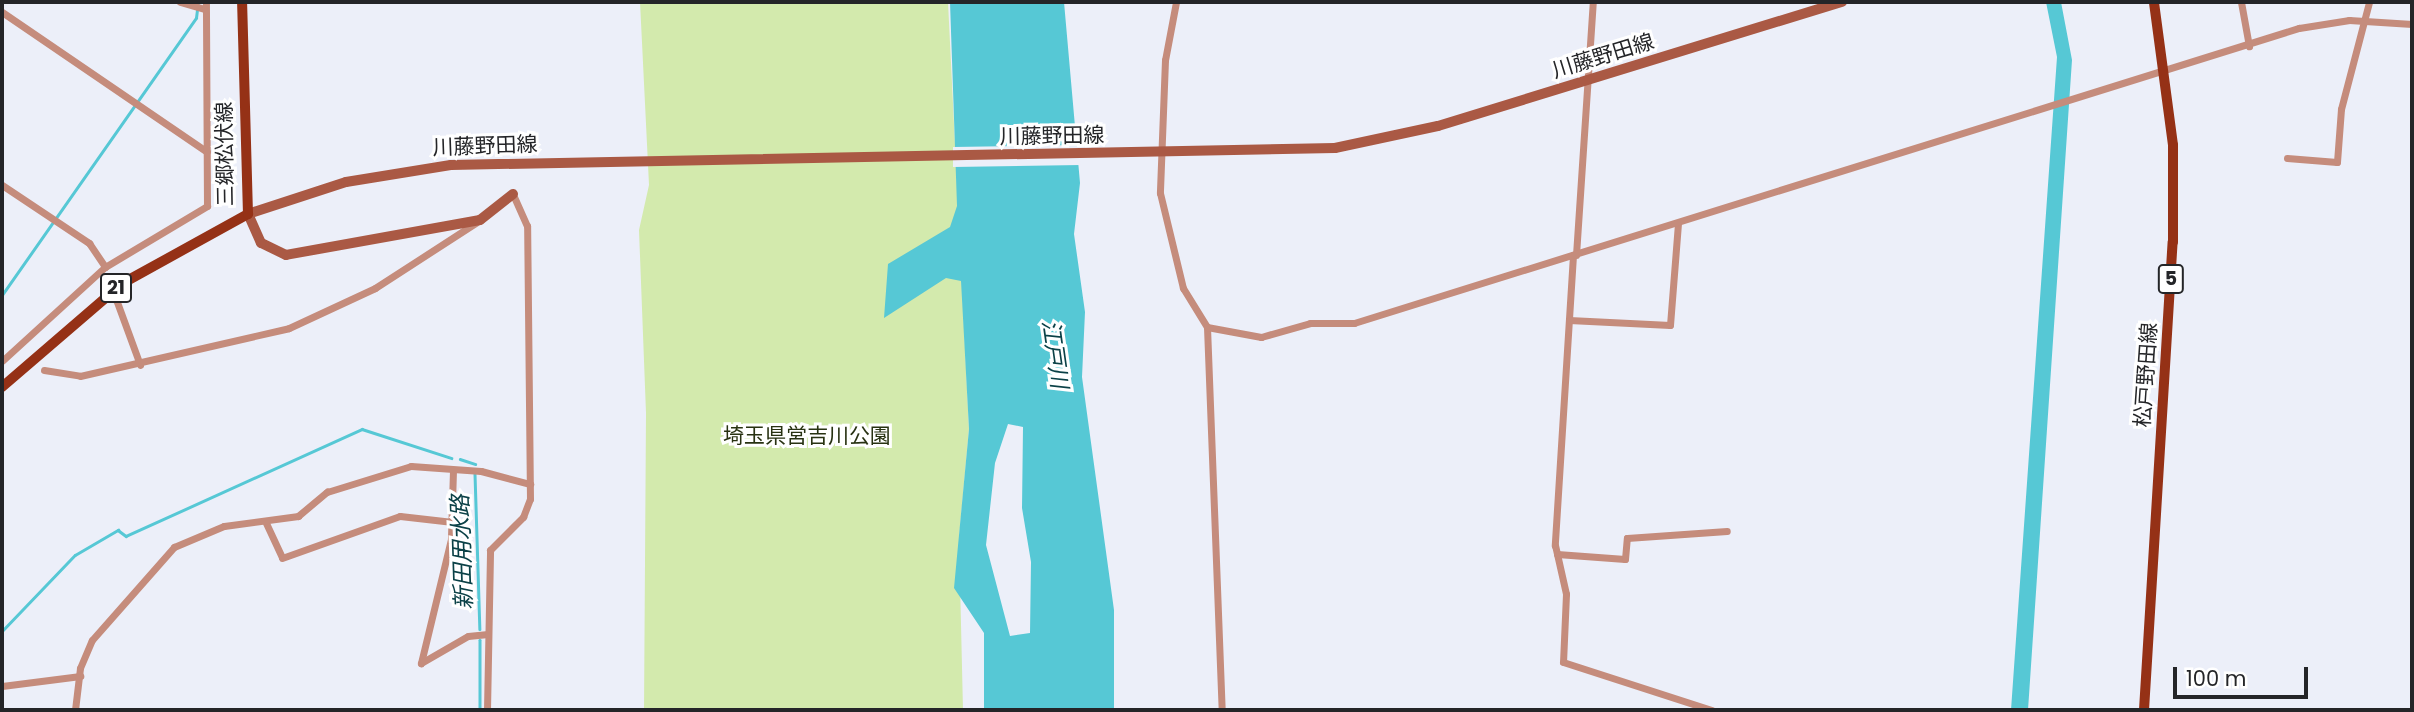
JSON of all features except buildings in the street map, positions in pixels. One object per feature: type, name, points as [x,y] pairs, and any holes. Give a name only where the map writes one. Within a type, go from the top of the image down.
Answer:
[{"type":"main road","name":"三郷松伏線","points":[[2,387],[123,283],[248,214],[242,2]]},
{"type":"main road","name":"川藤野田線","points":[[248,214],[287,199],[388,173],[483,163],[1304,151],[1406,135],[1842,2]]},
{"type":"main road","name":"松戸野田線","points":[[2144,710],[2173,242],[2166,72],[2154,2]]},
{"type":"main road","points":[[248,214],[261,243],[286,255],[480,220],[513,194]]},
{"type":"street","points":[[2,361],[103,268],[207,206],[206,5],[180,2]]},
{"type":"street","points":[[1176,2],[1165,60],[1160,193],[1180,278],[1207,327],[1222,710]]},
{"type":"street","points":[[1593,2],[1569,320],[1557,554],[1566,594],[1563,662],[1712,710]]},
{"type":"street","points":[[2241,2],[2249,46]]},
{"type":"street","points":[[2287,158],[2337,162],[2340,109],[2369,2]]},
{"type":"street","points":[[2,12],[207,152]]},
{"type":"street","points":[[1207,327],[1261,337],[1310,323],[1339,326],[1678,223],[2049,105],[2166,72],[2320,22],[2365,20],[2412,24]]},
{"type":"street","points":[[2,185],[89,243],[103,268],[106,280]]},
{"type":"street","points":[[487,710],[490,550],[528,510],[530,484],[527,226],[513,194]]},
{"type":"street","points":[[44,370],[64,377],[140,365],[303,322],[374,288],[480,220]]},
{"type":"street","points":[[1569,320],[1670,325],[1678,223]]},
{"type":"street","points":[[117,302],[140,365]]},
{"type":"street","points":[[75,710],[79,676],[92,640],[163,554],[224,526],[266,523],[298,516],[327,492],[405,467],[453,470],[530,484]]},
{"type":"street","points":[[453,470],[453,522],[421,663],[468,636],[488,634]]},
{"type":"street","points":[[266,523],[282,558],[400,516],[453,522]]},
{"type":"street","points":[[1557,554],[1625,559],[1627,538],[1727,531]]},
{"type":"street","points":[[2,687],[79,676]]},
{"type":"green space","name":"埼玉県営吉川公園","points":[[640,2],[948,2],[969,429],[959,538],[963,710],[644,710],[646,413],[639,230],[649,185]]},
{"type":"water","name":"江戸川","points":[[950,2],[1064,2],[1080,183],[1074,234],[1085,312],[1082,377],[1114,610],[1114,710],[984,710],[984,633],[954,588],[969,429],[961,281],[946,278],[884,318],[888,264],[950,227],[957,206]],"holes":[[[1008,424],[1023,427],[1022,508],[1031,562],[1030,633],[1010,636],[986,545],[995,463]]]},
{"type":"water","points":[[2046,2],[2061,2],[2072,60],[2028,710],[2011,710],[2057,57]]},
{"type":"pier","points":[[1078,145],[1081,165],[953,167],[953,147]]},
{"type":"waterway","points":[[2,295],[196,18],[198,2]]},
{"type":"waterway","points":[[2,631],[75,555],[118,530],[126,536],[362,429],[451,458]]},
{"type":"waterway","points":[[460,459],[475,464]]},
{"type":"waterway","name":"新田用水路","points":[[475,474],[480,629]]},
{"type":"waterway","name":"新田用水路","points":[[480,640],[480,710]]},
{"type":"tunnel","points":[[106,280],[117,302]]}]
